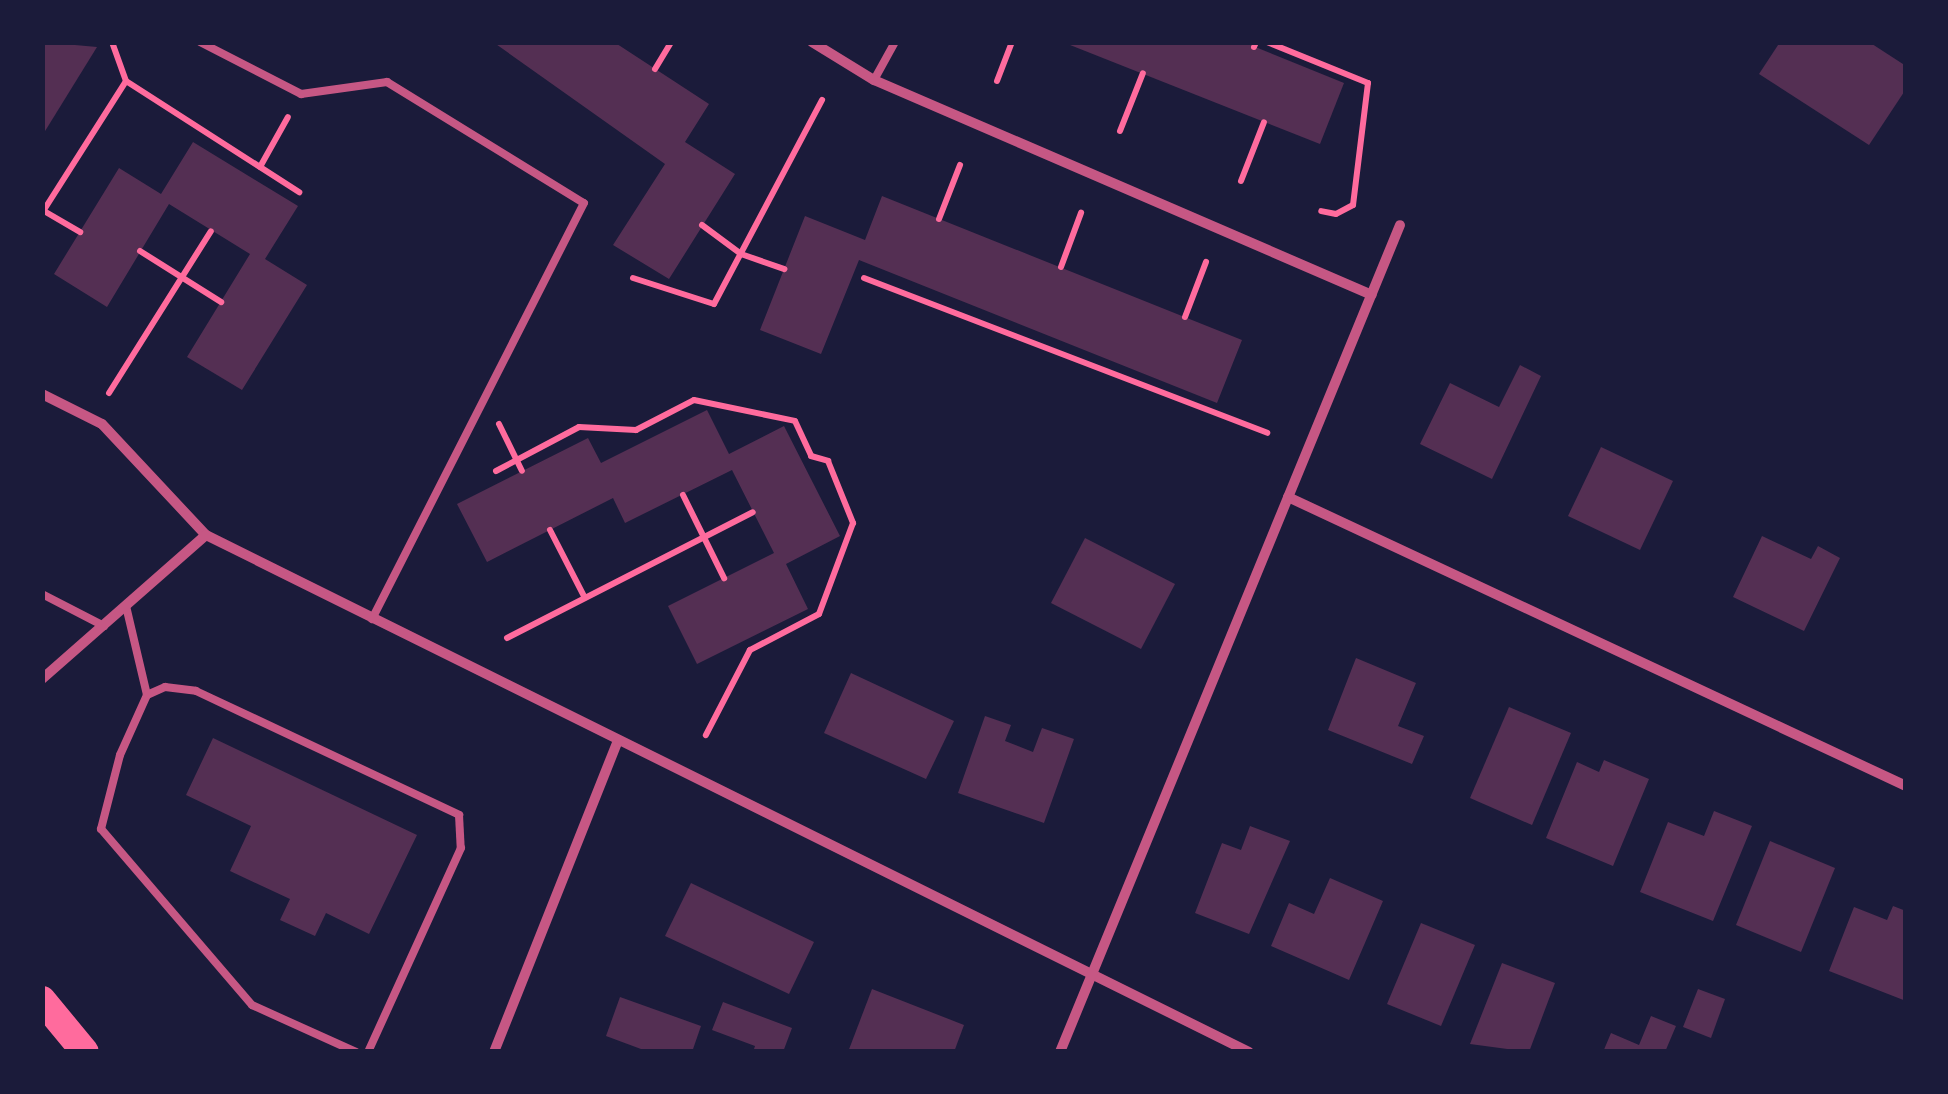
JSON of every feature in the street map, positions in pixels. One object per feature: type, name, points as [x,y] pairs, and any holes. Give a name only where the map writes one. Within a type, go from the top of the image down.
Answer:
[{"type":"highway","points":[[42,1000],[85,1052]]},
{"type":"street","points":[[812,42],[874,80],[1372,295]]},
{"type":"street","points":[[1060,1052],[1400,225]]},
{"type":"street","points":[[42,394],[102,424],[206,535],[1249,1052]]},
{"type":"street","points":[[1288,497],[1906,786]]},
{"type":"street","points":[[42,679],[206,535]]},
{"type":"street","points":[[494,1052],[618,740]]},
{"type":"lane","points":[[200,42],[301,94],[387,82],[584,203],[372,619]]},
{"type":"lane","points":[[874,80],[895,42]]},
{"type":"lane","points":[[42,594],[104,626]]},
{"type":"lane","points":[[126,606],[147,695],[120,755],[101,829],[252,1005],[356,1052]]},
{"type":"lane","points":[[147,695],[166,687],[196,691],[458,815],[461,848],[368,1052]]},
{"type":"path","points":[[112,42],[126,81],[299,192]]},
{"type":"path","points":[[654,69],[671,42]]},
{"type":"path","points":[[997,82],[1012,42]]},
{"type":"path","points":[[1267,42],[1368,83],[1352,204],[1336,214],[1321,211]]},
{"type":"path","points":[[1120,131],[1143,74]]},
{"type":"path","points":[[80,232],[43,212],[126,81]]},
{"type":"path","points":[[260,167],[301,94]]},
{"type":"path","points":[[633,278],[714,304],[822,100]]},
{"type":"path","points":[[1241,180],[1264,122]]},
{"type":"path","points":[[939,219],[960,165]]},
{"type":"path","points":[[1061,267],[1081,213]]},
{"type":"path","points":[[702,225],[741,254],[784,270]]},
{"type":"path","points":[[109,392],[211,230]]},
{"type":"path","points":[[140,252],[221,302]]},
{"type":"path","points":[[1185,316],[1206,262]]},
{"type":"path","points":[[864,278],[1267,433]]},
{"type":"path","points":[[496,471],[586,425],[636,430],[694,400],[794,421],[811,456],[828,462],[853,523],[818,614],[750,650],[706,734]]},
{"type":"path","points":[[480,408],[496,417],[522,471]]},
{"type":"path","points":[[682,495],[724,578]]},
{"type":"path","points":[[507,638],[754,512]]},
{"type":"path","points":[[550,530],[585,598]]},
{"type":"building","points":[[42,42],[97,47],[42,136]]},
{"type":"building","points":[[493,42],[614,42],[709,104],[685,142],[735,174],[669,279],[613,245],[665,164]]},
{"type":"building","points":[[1243,42],[1344,83],[1320,144],[1065,43]]},
{"type":"building","points":[[1780,42],[1869,42],[1906,66],[1906,89],[1869,145],[1759,74]]},
{"type":"building","points":[[193,142],[298,206],[265,259],[307,285],[242,390],[187,357],[250,254],[169,204],[107,307],[54,274],[119,168],[161,194]]},
{"type":"building","points":[[882,196],[1242,340],[1217,403],[859,260],[821,354],[760,330],[805,216],[865,240]]},
{"type":"building","points":[[1520,365],[1541,376],[1492,479],[1420,444],[1450,383],[1499,407]]},
{"type":"building","points":[[707,410],[729,454],[784,426],[840,536],[786,564],[808,609],[697,664],[668,606],[774,553],[732,470],[625,523],[613,498],[487,562],[457,504],[588,438],[601,463]]},
{"type":"building","points":[[1601,447],[1673,481],[1640,550],[1568,516]]},
{"type":"building","points":[[1762,536],[1811,559],[1818,546],[1840,558],[1804,631],[1733,597]]},
{"type":"building","points":[[1085,538],[1175,584],[1141,649],[1051,603]]},
{"type":"building","points":[[1356,658],[1416,683],[1398,726],[1424,736],[1412,764],[1328,730]]},
{"type":"building","points":[[851,673],[954,721],[926,779],[824,733]]},
{"type":"building","points":[[1509,707],[1571,733],[1532,825],[1470,798]]},
{"type":"building","points":[[985,716],[1011,725],[1005,741],[1033,752],[1042,728],[1074,739],[1044,823],[958,793]]},
{"type":"building","points":[[213,738],[417,835],[369,934],[326,913],[315,936],[280,920],[290,899],[230,871],[251,826],[186,795]]},
{"type":"building","points":[[1604,760],[1649,779],[1613,866],[1546,838],[1577,762],[1599,772]]},
{"type":"building","points":[[1714,811],[1752,826],[1713,921],[1640,892],[1668,822],[1704,836]]},
{"type":"building","points":[[1250,826],[1290,841],[1249,934],[1195,913],[1222,843],[1241,850]]},
{"type":"building","points":[[1770,841],[1835,868],[1801,952],[1736,925]]},
{"type":"building","points":[[1330,878],[1383,901],[1349,980],[1271,946],[1289,903],[1314,914]]},
{"type":"building","points":[[691,883],[814,942],[789,994],[665,936]]},
{"type":"building","points":[[1893,906],[1906,911],[1906,1001],[1829,971],[1854,907],[1887,920]]},
{"type":"building","points":[[1421,923],[1475,945],[1441,1026],[1387,1004]]},
{"type":"building","points":[[1502,963],[1555,983],[1529,1052],[1470,1044]]},
{"type":"building","points":[[872,989],[964,1025],[954,1052],[848,1052]]},
{"type":"building","points":[[1698,989],[1725,999],[1711,1038],[1683,1027]]},
{"type":"building","points":[[620,997],[701,1026],[692,1052],[649,1052],[606,1036]]},
{"type":"building","points":[[723,1002],[792,1028],[783,1052],[753,1052],[755,1046],[712,1030]]},
{"type":"building","points":[[1651,1016],[1676,1026],[1665,1052],[1603,1052],[1611,1033],[1639,1045]]}]
